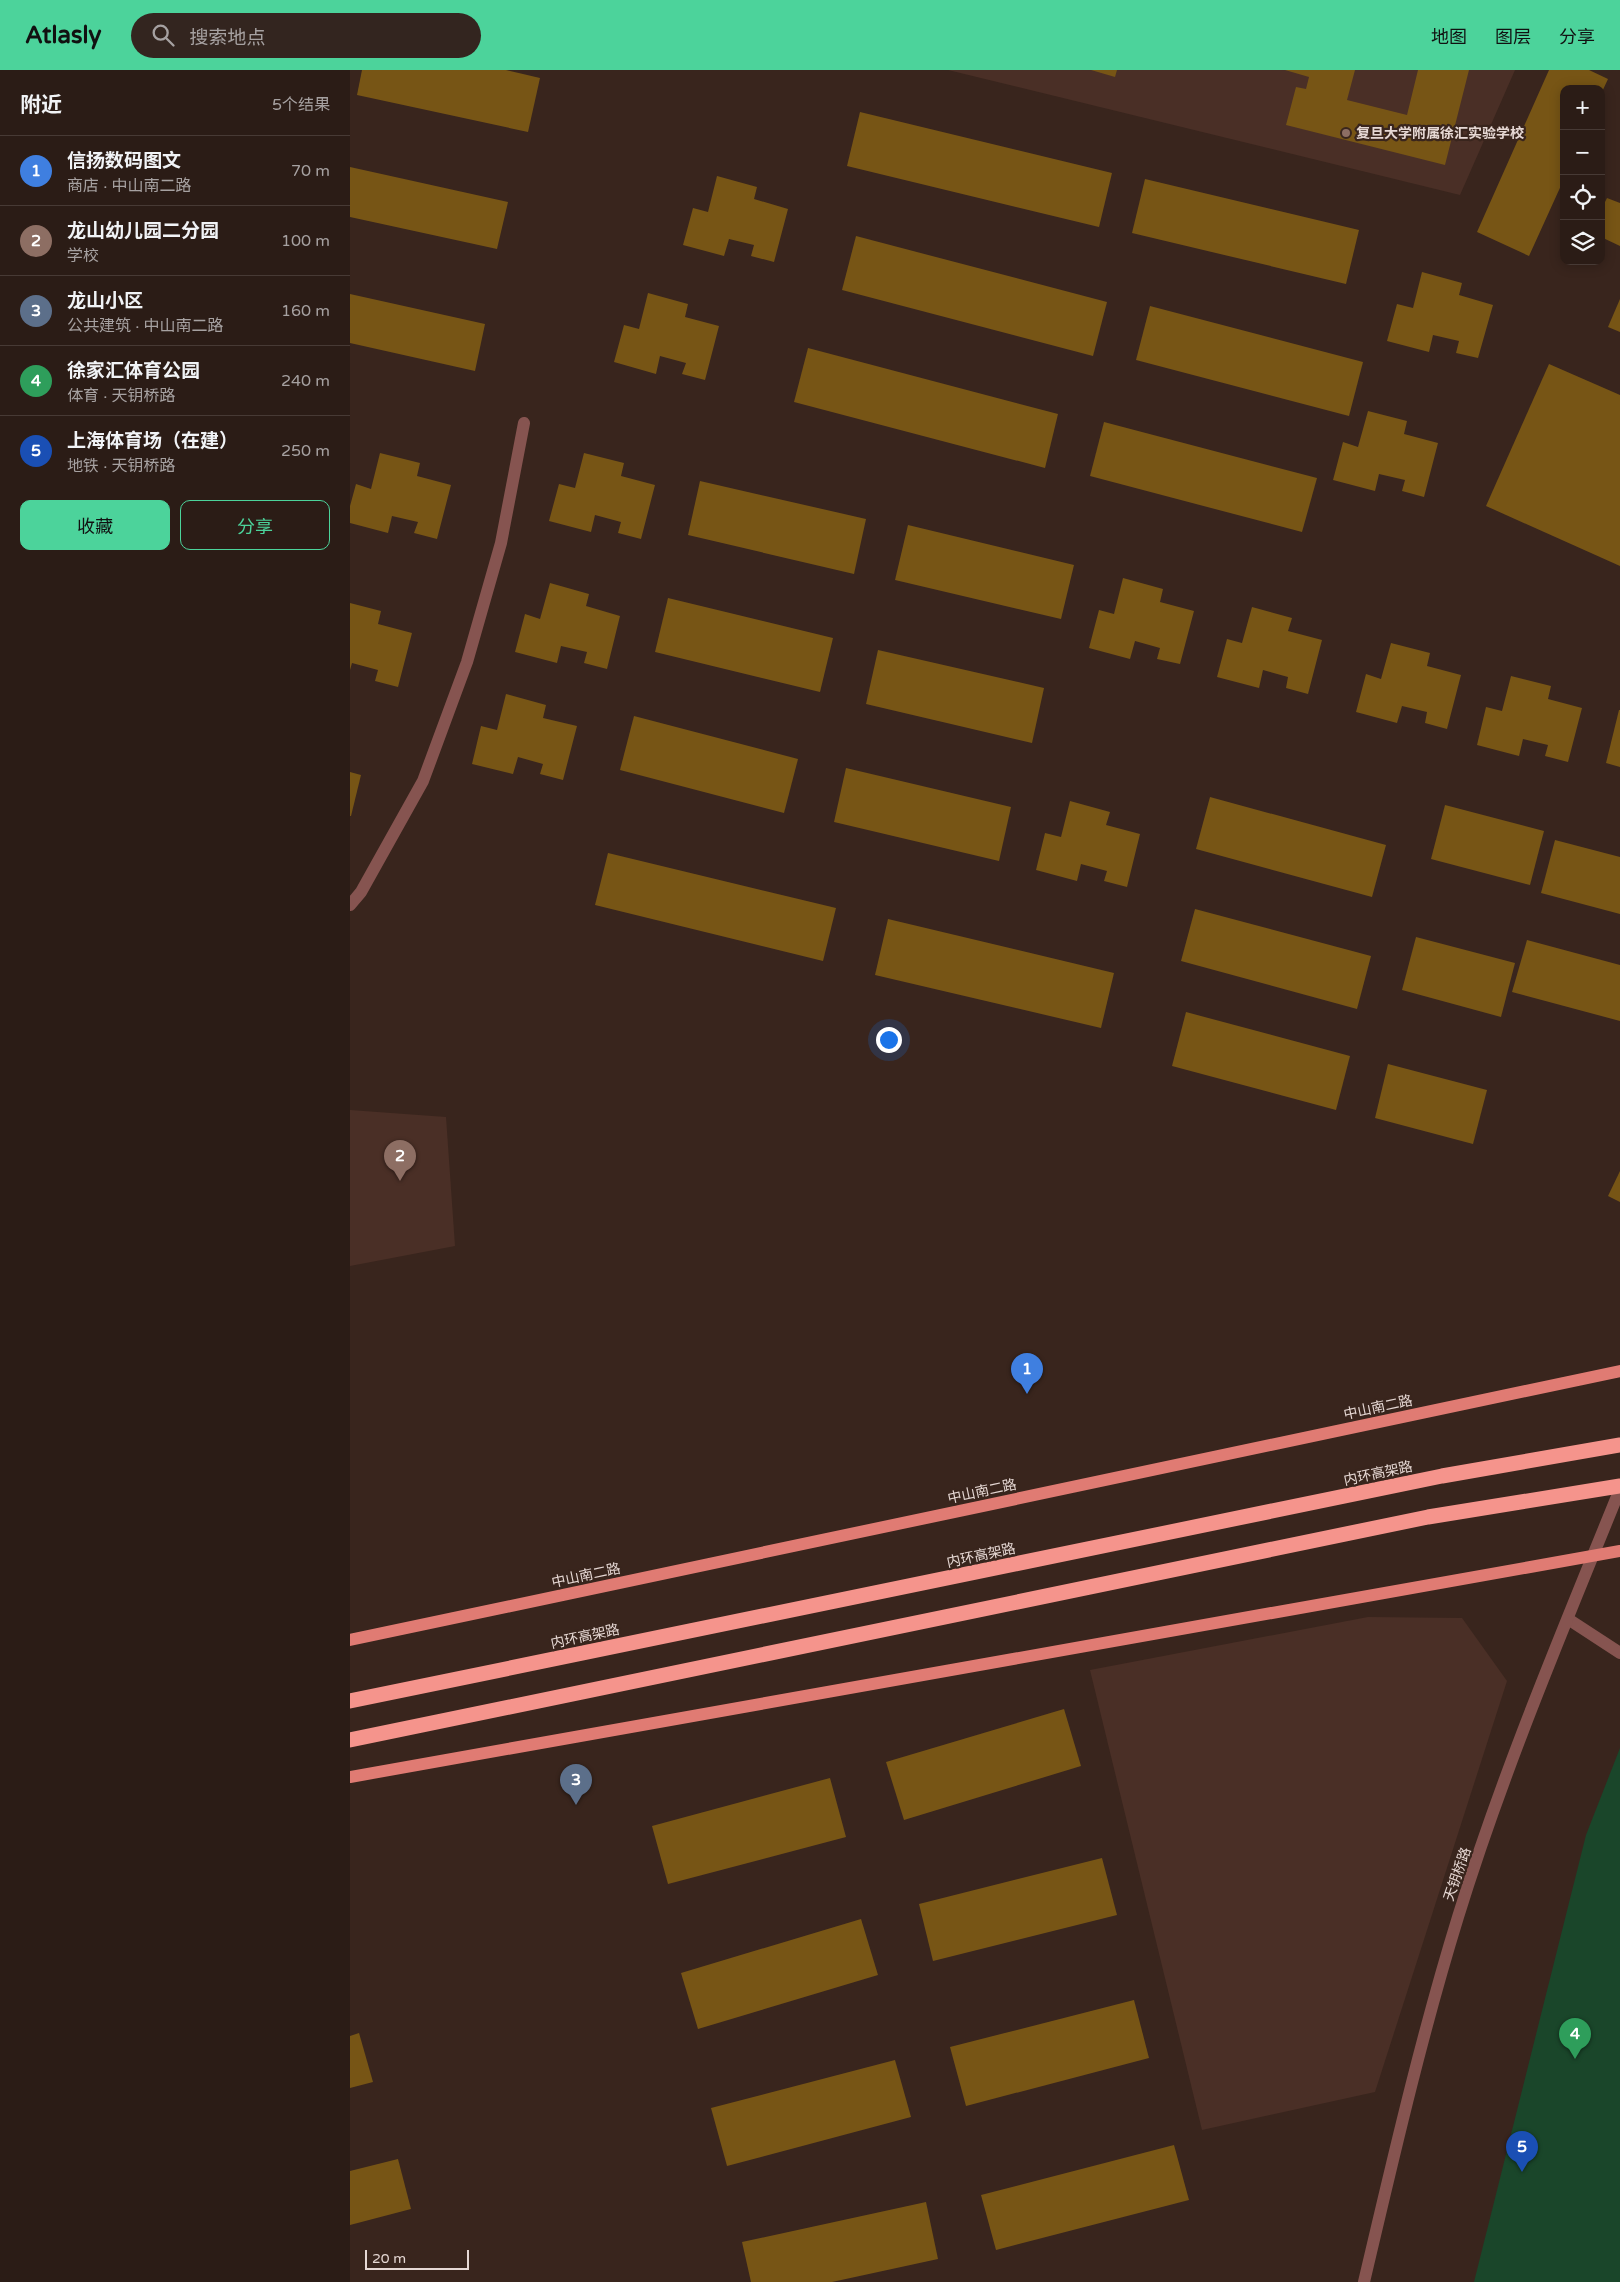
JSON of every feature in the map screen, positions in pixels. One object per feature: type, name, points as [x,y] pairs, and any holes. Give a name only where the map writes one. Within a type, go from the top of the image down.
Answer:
[{"type":"highway","name":"内环高架路","points":[[350,1701],[1442,1476],[1620,1445]]},
{"type":"highway","points":[[350,1740],[1428,1517],[1620,1488]]},
{"type":"main road","name":"中山南二路","points":[[350,1640],[1620,1371]]},
{"type":"main road","points":[[350,1777],[1593,1557],[1620,1550]]},
{"type":"street","points":[[350,905],[361,892],[423,781],[467,662],[501,543],[524,423]]},
{"type":"street","name":"天钥桥路","points":[[1364,2282],[1420,2048],[1459,1915],[1504,1784],[1620,1488]]},
{"type":"street","points":[[1568,1620],[1620,1652]]},
{"type":"shaded area","name":"复旦大学附属徐汇实验学校","points":[[948,70],[1515,70],[1460,195]]},
{"type":"shaded area","points":[[350,1110],[446,1117],[455,1246],[350,1266]]},
{"type":"shaded area","points":[[1368,1617],[1462,1618],[1507,1681],[1375,2092],[1202,2130],[1090,1670]]},
{"type":"green space","points":[[1620,1748],[1620,2282],[1474,2282],[1586,1835]]},
{"type":"building","points":[[362,70],[506,70],[540,78],[528,132],[357,95]]},
{"type":"building","points":[[1091,70],[1117,70],[1115,77]]},
{"type":"building","points":[[1285,70],[1355,70],[1347,100],[1407,115],[1418,70],[1469,70],[1445,165],[1286,125],[1296,87],[1306,89],[1309,77]]},
{"type":"building","points":[[1549,70],[1589,70],[1608,79],[1605,85],[1560,85],[1560,188],[1529,256],[1477,232]]},
{"type":"building","points":[[860,112],[1112,173],[1099,227],[847,166]]},
{"type":"building","points":[[350,167],[508,202],[497,249],[350,217]]},
{"type":"building","points":[[717,176],[757,187],[754,199],[788,209],[774,262],[751,256],[754,245],[729,239],[724,256],[683,245],[693,208],[708,212]]},
{"type":"building","points":[[1145,179],[1359,230],[1346,284],[1132,233]]},
{"type":"building","points":[[1607,198],[1620,203],[1620,246],[1605,239],[1605,202]]},
{"type":"building","points":[[856,236],[1107,302],[1093,356],[842,290]]},
{"type":"building","points":[[1422,272],[1462,283],[1459,295],[1493,305],[1478,358],[1456,353],[1459,341],[1433,335],[1429,352],[1387,341],[1397,304],[1413,308]]},
{"type":"building","points":[[648,293],[688,304],[685,317],[719,326],[705,380],[682,374],[686,363],[660,356],[656,374],[614,362],[624,325],[639,329]]},
{"type":"building","points":[[350,294],[485,324],[475,371],[350,343]]},
{"type":"building","points":[[1620,299],[1620,332],[1608,327]]},
{"type":"building","points":[[1150,306],[1363,362],[1349,416],[1136,360]]},
{"type":"building","points":[[808,348],[1058,414],[1045,468],[794,402]]},
{"type":"building","points":[[1549,364],[1620,395],[1620,566],[1486,506]]},
{"type":"building","points":[[1368,411],[1407,421],[1404,434],[1438,443],[1424,497],[1402,491],[1405,480],[1379,474],[1375,491],[1333,480],[1343,442],[1358,447]]},
{"type":"building","points":[[1104,422],[1317,478],[1302,532],[1090,476]]},
{"type":"building","points":[[380,453],[420,463],[417,476],[451,485],[437,539],[414,533],[418,522],[392,516],[388,533],[350,523],[350,506],[356,484],[371,489]]},
{"type":"building","points":[[584,453],[624,463],[621,476],[655,485],[641,539],[618,533],[621,522],[595,515],[591,532],[549,521],[559,484],[575,488]]},
{"type":"building","points":[[700,481],[866,519],[854,574],[688,535]]},
{"type":"building","points":[[908,525],[1074,565],[1061,619],[895,580]]},
{"type":"building","points":[[1123,578],[1163,589],[1160,602],[1194,611],[1180,664],[1157,659],[1160,648],[1135,641],[1130,659],[1089,648],[1099,610],[1114,614]]},
{"type":"building","points":[[550,583],[589,594],[586,606],[620,616],[607,669],[584,663],[587,652],[561,646],[557,663],[515,652],[525,614],[540,619]]},
{"type":"building","points":[[668,598],[833,638],[820,692],[655,652]]},
{"type":"building","points":[[350,603],[381,611],[378,624],[412,633],[398,687],[375,681],[378,670],[352,663],[350,670]]},
{"type":"building","points":[[1252,607],[1292,618],[1288,631],[1322,640],[1308,694],[1286,688],[1288,677],[1263,670],[1259,688],[1217,677],[1227,639],[1242,643]]},
{"type":"building","points":[[1391,643],[1430,653],[1427,666],[1461,675],[1447,729],[1425,723],[1427,712],[1402,706],[1397,723],[1356,712],[1366,674],[1381,679]]},
{"type":"building","points":[[878,650],[1044,688],[1032,743],[866,704]]},
{"type":"building","points":[[1511,676],[1551,686],[1548,699],[1582,708],[1568,762],[1545,756],[1548,745],[1523,739],[1519,756],[1477,745],[1486,707],[1502,711]]},
{"type":"building","points":[[506,694],[546,705],[543,718],[577,726],[563,780],[540,774],[543,764],[518,757],[513,774],[472,764],[481,726],[497,730]]},
{"type":"building","points":[[1620,710],[1620,767],[1606,763]]},
{"type":"building","points":[[634,716],[798,759],[784,813],[620,770]]},
{"type":"building","points":[[846,768],[1011,807],[999,861],[834,822]]},
{"type":"building","points":[[350,772],[361,775],[351,816],[350,816]]},
{"type":"building","points":[[1210,797],[1386,845],[1372,897],[1196,849]]},
{"type":"building","points":[[1070,801],[1110,812],[1106,825],[1140,834],[1127,887],[1104,881],[1107,871],[1081,864],[1077,881],[1036,870],[1045,833],[1061,837]]},
{"type":"building","points":[[1445,805],[1544,831],[1530,885],[1431,859]]},
{"type":"building","points":[[1555,840],[1620,857],[1620,914],[1541,893]]},
{"type":"building","points":[[608,853],[836,908],[823,961],[595,905]]},
{"type":"building","points":[[1195,909],[1371,956],[1357,1009],[1181,961]]},
{"type":"building","points":[[888,919],[1114,973],[1101,1028],[875,975]]},
{"type":"building","points":[[1416,937],[1515,963],[1501,1017],[1402,990]]},
{"type":"building","points":[[1527,940],[1620,965],[1620,1021],[1512,992]]},
{"type":"building","points":[[1186,1012],[1350,1056],[1336,1110],[1172,1066]]},
{"type":"building","points":[[1388,1064],[1487,1090],[1473,1144],[1375,1118]]},
{"type":"building","points":[[1620,1171],[1620,1202],[1608,1196]]},
{"type":"building","points":[[1064,1709],[1081,1766],[904,1820],[886,1762]]},
{"type":"building","points":[[830,1778],[846,1837],[668,1884],[652,1826]]},
{"type":"building","points":[[1102,1858],[1117,1915],[933,1961],[919,1904]]},
{"type":"building","points":[[861,1919],[878,1975],[698,2029],[681,1973]]},
{"type":"building","points":[[1134,2000],[1149,2058],[966,2106],[950,2047]]},
{"type":"building","points":[[359,2033],[373,2082],[350,2088],[350,2036]]},
{"type":"building","points":[[895,2060],[911,2117],[727,2166],[711,2108]]},
{"type":"building","points":[[1174,2145],[1189,2200],[996,2250],[981,2195]]},
{"type":"building","points":[[398,2159],[411,2209],[350,2225],[350,2171]]},
{"type":"building","points":[[926,2202],[938,2259],[832,2282],[751,2282],[742,2242]]},
{"type":"place","name":"复旦大学附属徐汇实验学校","points":[[1346,133]]},
{"type":"place","name":"龙山幼儿园二分园","points":[[400,1181]]},
{"type":"place","name":"信扬数码图文","points":[[1027,1394]]},
{"type":"place","name":"龙山小区","points":[[576,1805]]},
{"type":"place","name":"徐家汇体育公园","points":[[1575,2059]]},
{"type":"place","name":"上海体育场（在建）","points":[[1522,2172]]}]
